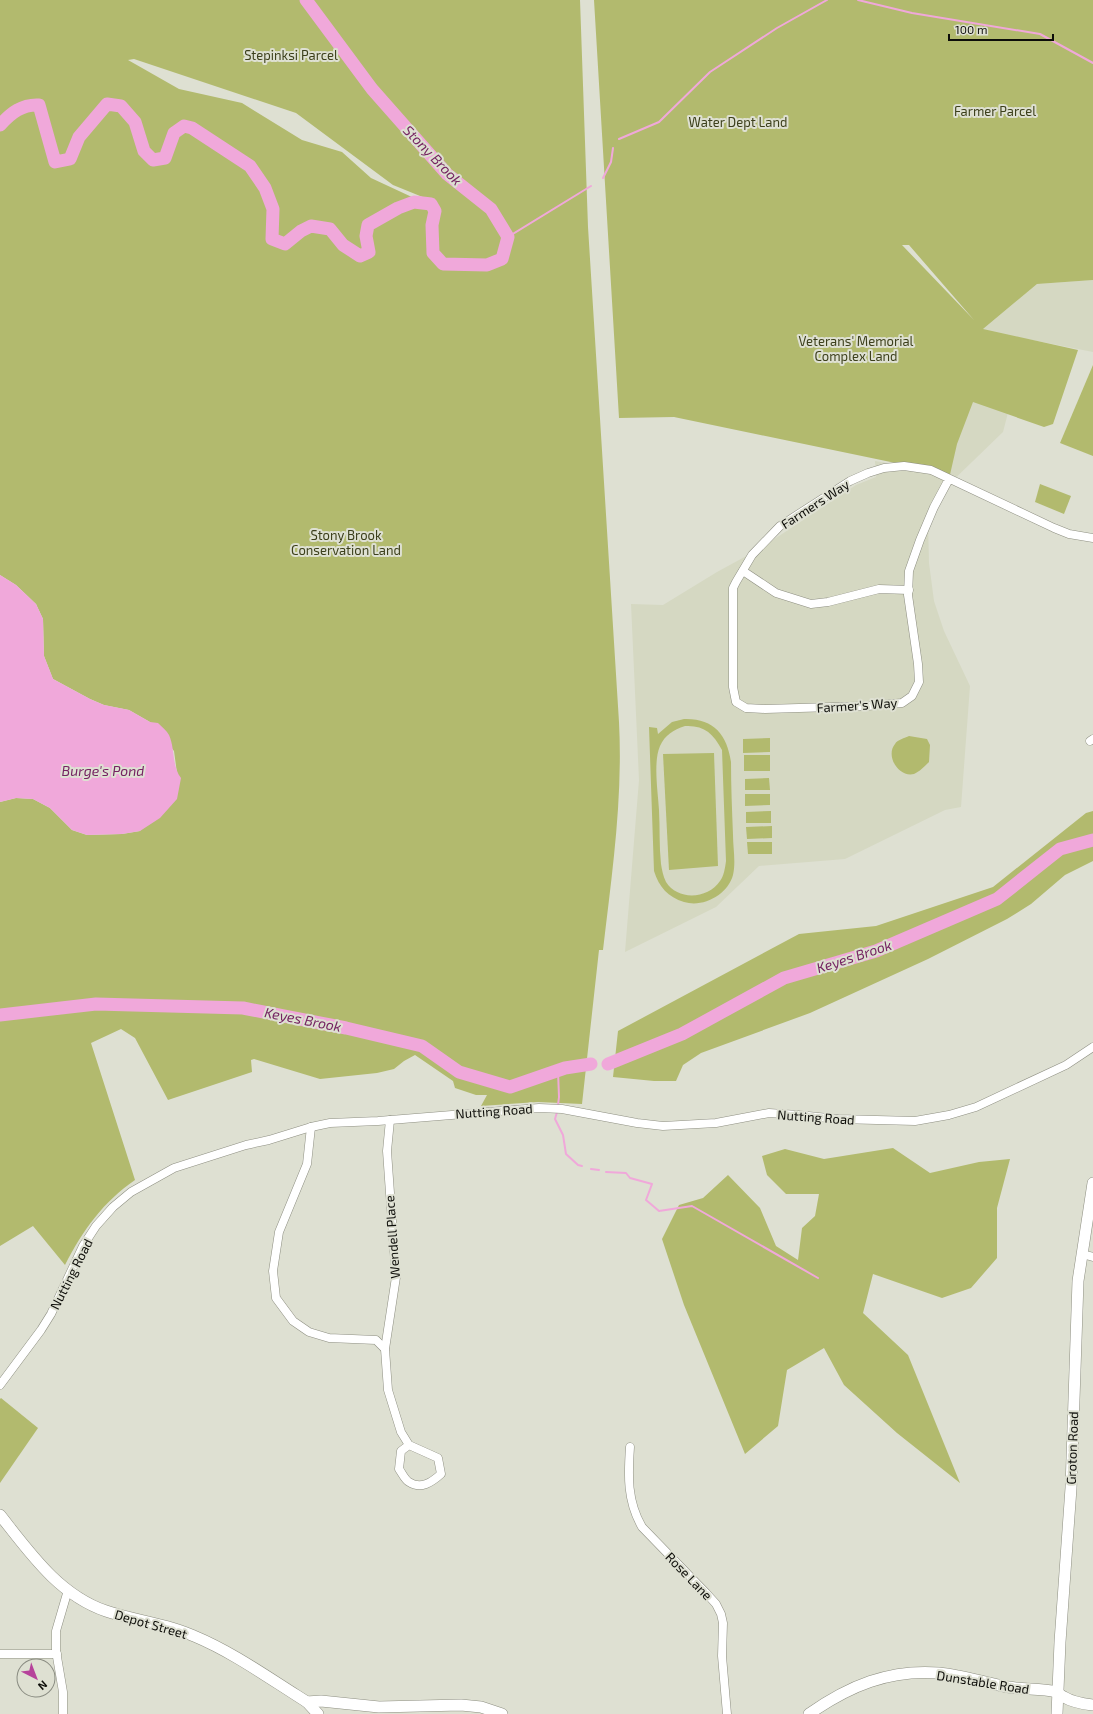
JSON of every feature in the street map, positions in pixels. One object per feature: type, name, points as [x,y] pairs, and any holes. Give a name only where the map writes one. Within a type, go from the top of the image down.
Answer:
[{"type":"main road","name":"Groton Road","points":[[1057,1714],[1062,1602],[1071,1488],[1078,1294],[1088,1256],[1093,1183]]},
{"type":"main road","name":"Depot Street","points":[[0,1515],[38,1564],[68,1590],[81,1599],[106,1611],[173,1627],[195,1636],[255,1669],[307,1702],[318,1714]]},
{"type":"main road","name":"Dunstable Road","points":[[809,1714],[850,1688],[865,1682],[899,1674],[940,1673],[1014,1688],[1057,1692],[1065,1698],[1084,1704],[1093,1705]]},
{"type":"main road","points":[[307,1702],[321,1701],[379,1707],[461,1705],[481,1707],[502,1714]]},
{"type":"street","name":"Farmers Way","points":[[746,708],[736,702],[733,687],[733,588],[752,555],[780,526],[858,477],[884,468],[904,466],[931,470],[949,479]]},
{"type":"street","points":[[949,479],[1054,528],[1069,534],[1093,538]]},
{"type":"street","name":"Farmer's Way","points":[[746,708],[765,709],[868,706],[902,703],[912,696],[919,682],[909,590],[909,571],[934,507],[949,479]]},
{"type":"street","points":[[743,571],[776,593],[811,604],[828,602],[879,589],[909,590]]},
{"type":"street","name":"Nutting Road","points":[[0,1385],[51,1314],[83,1246],[96,1226],[121,1200],[141,1186],[174,1168],[246,1145],[269,1140],[311,1127],[346,1122],[539,1108],[562,1109],[662,1126],[716,1123],[769,1113],[838,1120],[915,1121],[949,1115],[976,1107],[1066,1065],[1091,1049]]},
{"type":"street","name":"Wendell Place","points":[[390,1120],[387,1151],[390,1221],[396,1277],[385,1349],[388,1390],[401,1432],[409,1445]]},
{"type":"street","points":[[311,1127],[308,1164],[278,1232],[273,1271],[276,1298],[292,1321],[309,1332],[329,1338],[376,1340],[385,1349]]},
{"type":"street","points":[[409,1445],[438,1458],[441,1474],[430,1484],[420,1485],[408,1482],[399,1469],[401,1451],[409,1445]]},
{"type":"street","name":"Rose Lane","points":[[630,1447],[628,1473],[629,1494],[635,1515],[642,1527],[716,1604],[721,1614],[723,1623],[722,1656],[727,1714]]},
{"type":"street","points":[[62,1714],[64,1692],[57,1654],[56,1631],[68,1590]]},
{"type":"street","points":[[0,1654],[57,1654]]},
{"type":"shaded area","points":[[1093,280],[1093,352],[1027,339],[1003,432],[942,491],[928,521],[929,563],[934,601],[944,631],[970,686],[961,807],[945,810],[845,859],[759,866],[716,907],[625,952],[639,780],[631,604],[663,605],[717,572],[761,548],[856,485],[876,477],[875,461],[934,471],[983,329],[1037,284]]},
{"type":"green space","name":"Stony Brook Conservation Land","points":[[0,0],[580,0],[588,227],[620,751],[618,808],[613,865],[603,950],[599,950],[582,1104],[538,1102],[481,1106],[487,1095],[476,1095],[455,1088],[453,1081],[415,1055],[394,1069],[377,1073],[320,1079],[254,1059],[251,1060],[252,1072],[168,1100],[135,1038],[121,1029],[91,1043],[135,1180],[104,1207],[79,1240],[65,1265],[33,1226],[0,1246],[0,802],[16,798],[33,799],[50,808],[72,830],[87,835],[122,834],[140,831],[177,773],[174,751],[150,722],[129,710],[104,705],[90,699],[53,679],[44,656],[43,619],[36,604],[16,585],[0,575]],"holes":[[[134,59],[296,113],[393,185],[425,198],[414,198],[371,178],[342,152],[302,140],[242,103],[179,89],[128,60]]]},
{"type":"green space","points":[[594,0],[1093,0],[1093,280],[1037,284],[983,329],[1078,350],[1053,424],[1044,427],[973,402],[957,444],[949,479],[934,471],[674,417],[619,418]],"holes":[[[902,245],[909,245],[974,320]]]},
{"type":"green space","points":[[1093,365],[1093,456],[1060,443]]},
{"type":"green space","points":[[1040,484],[1071,496],[1064,514],[1035,502]]},
{"type":"green space","points":[[684,719],[694,719],[711,725],[722,736],[726,743],[731,762],[734,860],[733,875],[726,888],[721,893],[714,898],[699,903],[684,902],[673,897],[661,887],[654,871],[649,727],[657,728],[658,734],[672,722]],"holes":[[[685,726],[692,726],[707,731],[715,739],[722,750],[726,861],[722,877],[715,887],[701,894],[685,895],[671,888],[663,875],[660,857],[656,769],[658,753],[664,739],[677,729]]]},
{"type":"green space","points":[[909,736],[927,739],[930,745],[929,762],[914,774],[903,773],[895,765],[892,754],[892,749],[896,743],[899,740]]},
{"type":"green space","points":[[770,738],[770,752],[743,753],[743,739]]},
{"type":"green space","points":[[714,753],[718,866],[669,870],[663,754]]},
{"type":"green space","points":[[744,755],[770,755],[770,771],[744,771]]},
{"type":"green space","points":[[769,778],[770,790],[745,790],[745,779]]},
{"type":"green space","points":[[745,794],[770,794],[770,805],[745,806]]},
{"type":"green space","points":[[771,811],[771,823],[746,823],[746,812]]},
{"type":"green space","name":"Keyes Brook","points":[[1093,811],[1093,861],[1065,875],[1031,904],[1007,919],[928,959],[810,1013],[701,1053],[683,1065],[676,1081],[654,1081],[613,1077],[618,1031],[799,934],[876,926],[993,887],[1086,813]]},
{"type":"green space","points":[[772,826],[772,838],[747,839],[746,827]]},
{"type":"green space","points":[[747,842],[772,842],[772,854],[748,854]]},
{"type":"green space","points":[[893,1148],[930,1173],[979,1162],[1010,1159],[997,1208],[997,1258],[971,1288],[942,1298],[873,1274],[863,1313],[908,1355],[960,1483],[897,1433],[844,1385],[824,1348],[787,1370],[778,1426],[745,1454],[684,1305],[662,1239],[679,1205],[703,1198],[728,1175],[760,1208],[776,1246],[798,1260],[802,1228],[815,1216],[819,1194],[786,1194],[767,1175],[762,1156],[785,1149],[824,1159]]},
{"type":"green space","points":[[1,1398],[38,1428],[0,1483],[0,1399]]},
{"type":"water","name":"Burge's Pond","points":[[0,575],[16,585],[36,604],[43,619],[44,656],[53,679],[104,705],[129,710],[150,722],[158,723],[169,735],[176,768],[181,778],[177,799],[160,818],[140,831],[122,834],[87,835],[72,830],[50,808],[33,799],[16,798],[0,802]]},
{"type":"waterway","name":"Stony Brook","points":[[0,125],[17,110],[27,106],[39,105],[55,162],[70,159],[79,137],[107,104],[121,106],[135,122],[144,151],[153,160],[165,158],[174,133],[184,126],[192,128],[250,166],[265,188],[273,209],[272,239],[285,244],[301,231],[311,226],[330,229],[343,245],[360,256],[369,252],[366,236],[368,225],[398,208],[414,202],[431,204],[435,211],[432,225],[433,253],[443,264],[487,265],[502,259],[508,237],[491,209],[447,174],[372,89],[306,0]]},
{"type":"waterway","points":[[619,139],[659,122],[710,72],[777,28],[827,0]]},
{"type":"waterway","points":[[858,0],[912,13],[1040,34],[1093,63]]},
{"type":"waterway","points":[[603,178],[611,162],[613,148]]},
{"type":"waterway","points":[[508,237],[591,186]]},
{"type":"waterway","name":"Keyes Brook","points":[[608,1064],[682,1034],[784,978],[876,951],[997,899],[1060,849],[1093,840]]},
{"type":"waterway","name":"Keyes Brook","points":[[0,1015],[96,1004],[243,1008],[346,1028],[422,1046],[459,1072],[510,1087],[565,1068],[591,1064]]},
{"type":"waterway","points":[[558,1071],[558,1105]]},
{"type":"waterway","points":[[557,1112],[555,1119],[563,1135],[566,1154],[578,1165],[582,1166]]},
{"type":"waterway","points":[[591,1169],[599,1170]]},
{"type":"waterway","points":[[606,1172],[626,1173],[630,1178],[652,1184],[646,1200],[659,1211],[692,1206],[818,1278]]},
{"type":"park label","name":"Stepinksi Parcel","points":[[291,55]]},
{"type":"park label","name":"Farmer Parcel","points":[[995,111]]},
{"type":"park label","name":"Water Dept Land","points":[[738,122]]},
{"type":"park label","name":"Veterans' Memorial Complex Land","points":[[856,348]]}]
